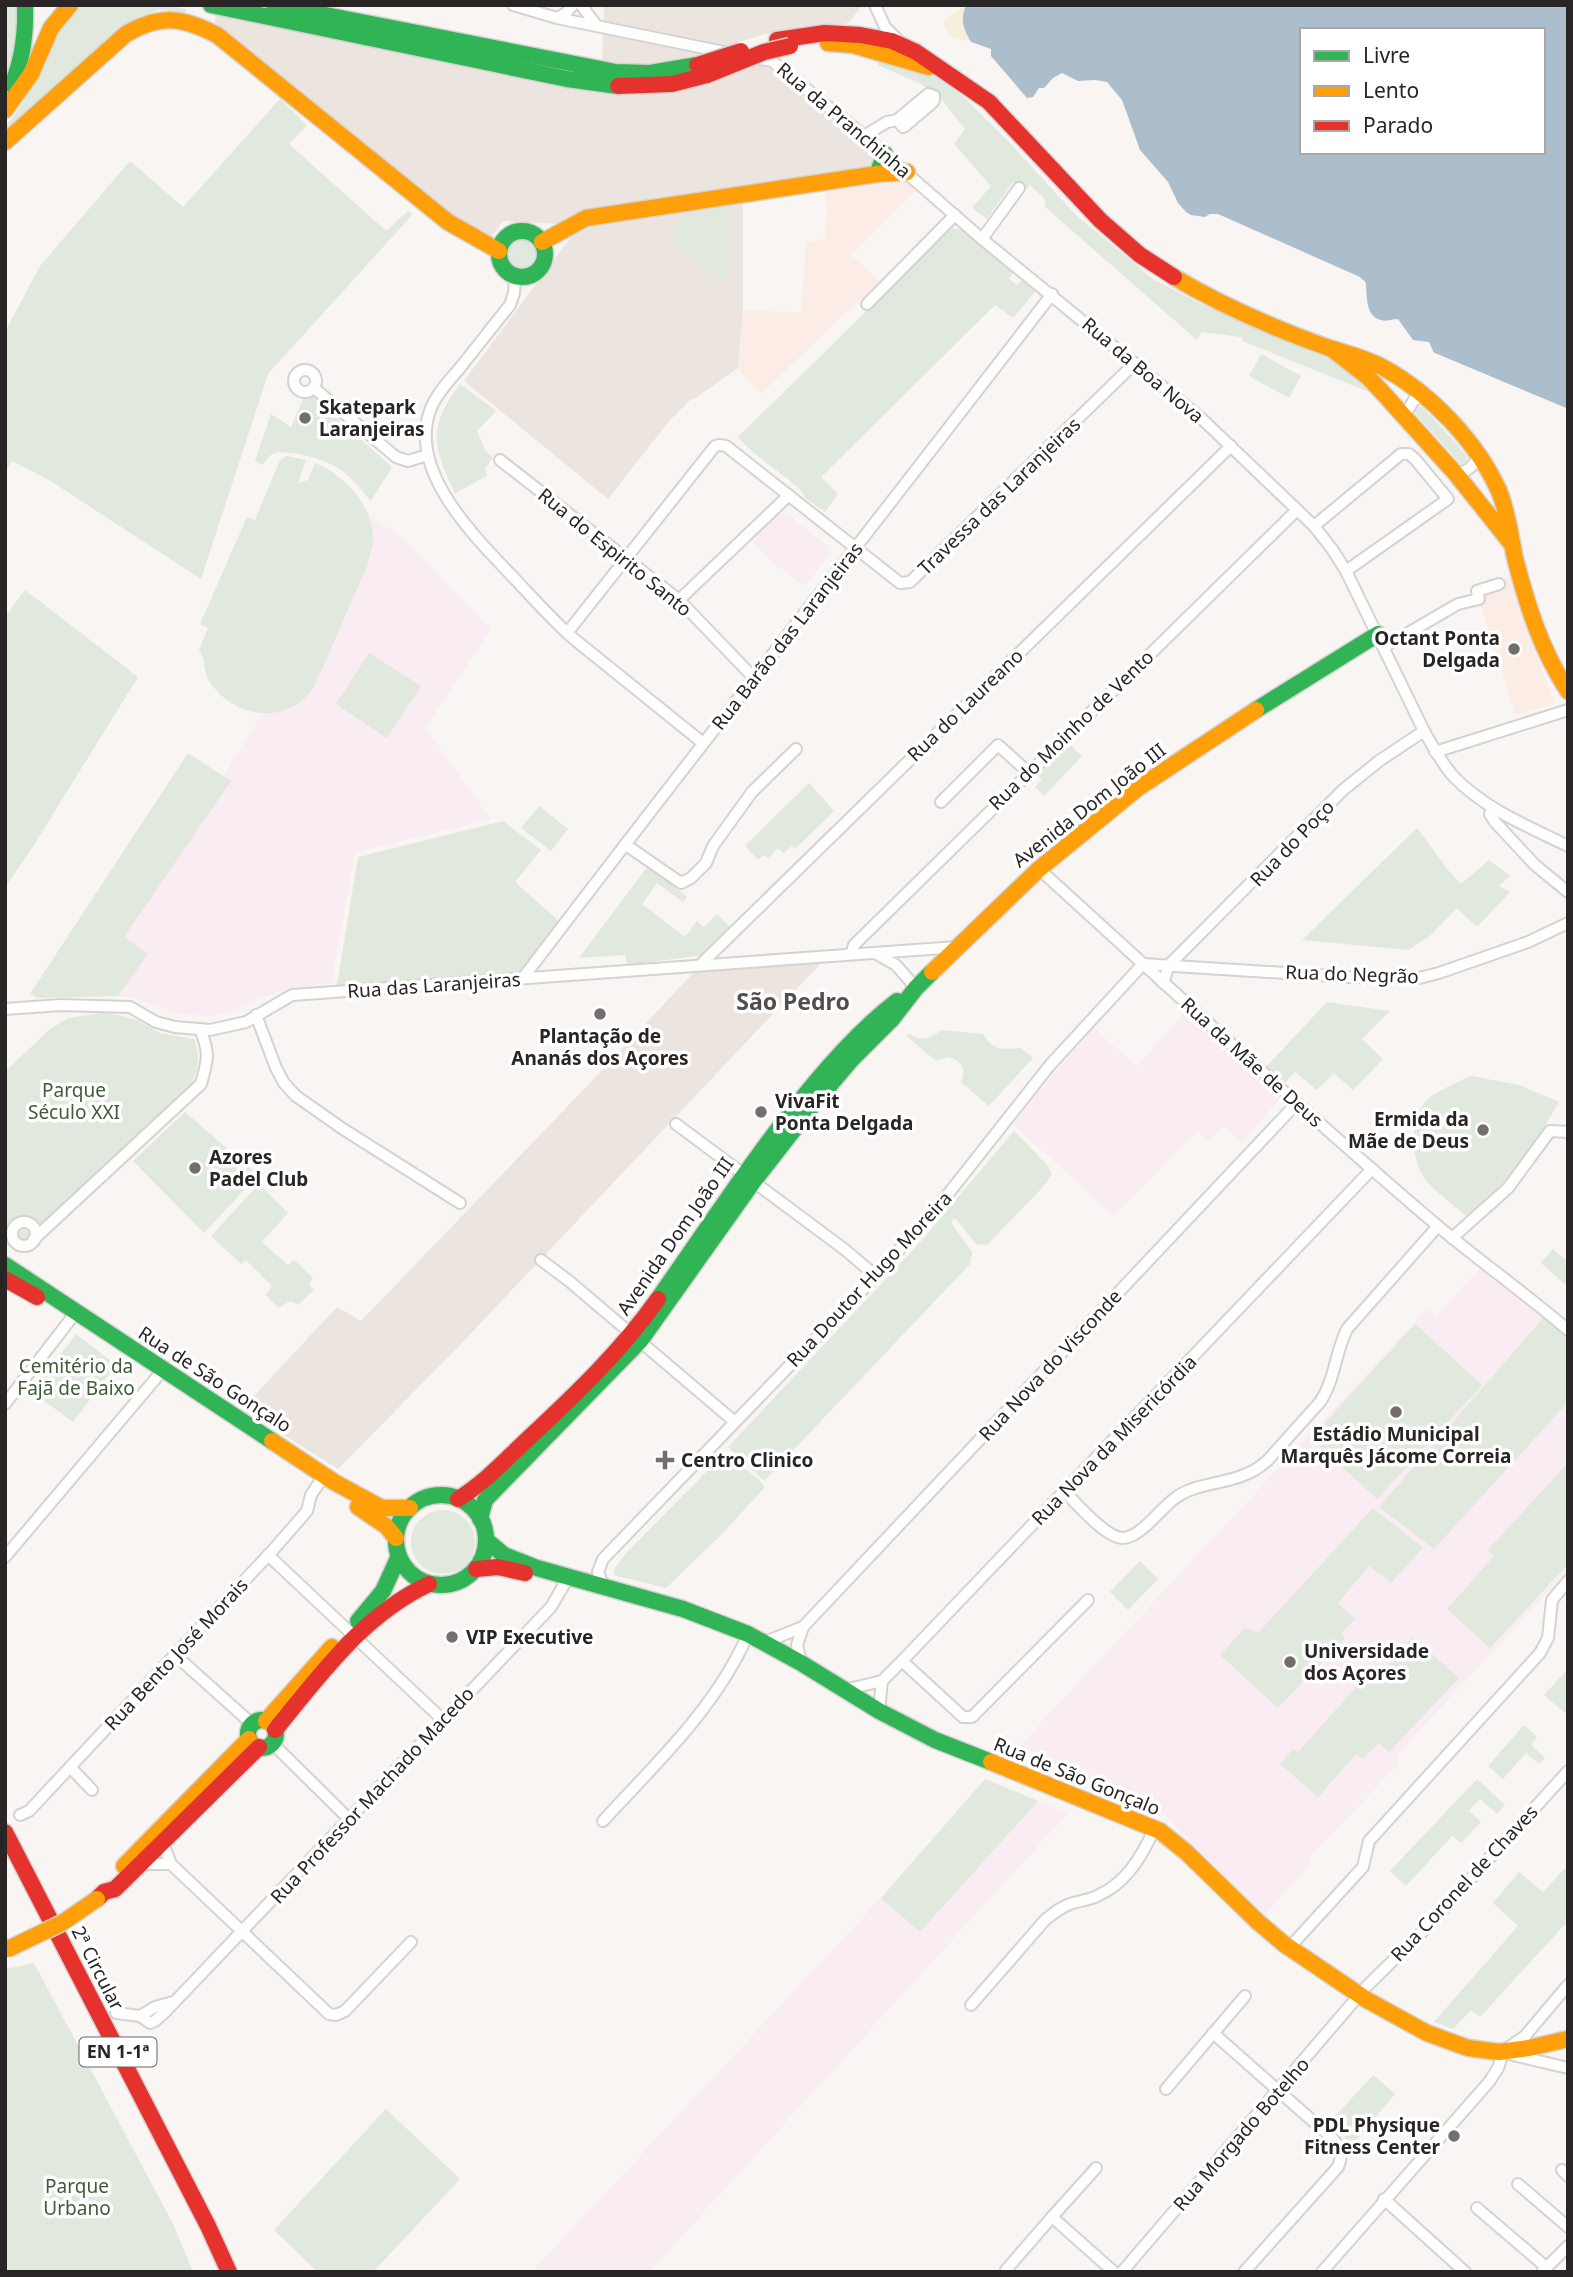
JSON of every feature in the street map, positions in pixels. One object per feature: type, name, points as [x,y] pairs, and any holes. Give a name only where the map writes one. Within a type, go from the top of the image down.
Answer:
[{"type":"main road","points":[[13,93],[23,49],[26,5]]},
{"type":"main road","points":[[5,110],[32,49],[36,5]]},
{"type":"main road","points":[[13,93],[31,74],[51,28],[69,5]]},
{"type":"main road","points":[[211,5],[579,81],[615,86],[672,84],[702,70],[783,43],[796,35],[853,34],[883,39],[907,47],[971,86],[994,107],[1099,220],[1143,257],[1173,277],[1203,292],[1330,348],[1369,378],[1456,474],[1512,544]]},
{"type":"main road","points":[[274,5],[616,72],[702,70]]},
{"type":"main road","points":[[5,142],[126,34],[161,19],[186,21],[217,35],[447,222],[499,251]]},
{"type":"main road","points":[[783,43],[853,45],[945,71]]},
{"type":"main road","points":[[877,174],[885,154]]},
{"type":"main road","points":[[542,242],[586,218],[877,174],[907,172]]},
{"type":"main road","points":[[531,232],[542,242],[546,253],[541,268],[529,277],[515,277],[502,266],[499,251],[504,240],[512,233],[531,232]]},
{"type":"main road","points":[[1330,348],[1347,350],[1388,369],[1424,396],[1478,457],[1496,486],[1508,516],[1512,544],[1534,619],[1546,650],[1568,691]]},
{"type":"main road","name":"Avenida Dom João III","points":[[480,1519],[485,1500],[572,1413],[636,1338],[646,1316],[748,1179],[804,1095],[844,1050],[894,1003],[916,988],[1039,869],[1156,775],[1211,738],[1381,640]]},
{"type":"main road","name":"Rua de São Gonçalo","points":[[5,1265],[334,1482],[382,1508],[410,1508]]},
{"type":"main road","name":"Rua de São Gonçalo","points":[[5,1277],[374,1516],[396,1538]]},
{"type":"main road","name":"Avenida Dom João III","points":[[458,1499],[488,1479],[636,1338]]},
{"type":"main road","points":[[352,1634],[412,1590],[429,1584],[460,1581],[476,1569],[485,1551],[486,1540],[475,1510],[458,1499],[438,1495],[427,1497],[410,1508],[398,1527],[396,1538],[399,1556],[416,1578],[429,1584]]},
{"type":"main road","name":"Rua de São Gonçalo","points":[[486,1540],[504,1555],[604,1588],[683,1609],[748,1634],[879,1711],[935,1740],[1154,1829],[1173,1839],[1188,1852],[1257,1922],[1289,1948],[1359,1995],[1440,2040],[1475,2049],[1541,2053],[1568,2039]]},
{"type":"main road","points":[[6,1950],[62,1923],[100,1896],[115,1889],[163,1843],[352,1634],[382,1595],[399,1556]]},
{"type":"main road","name":"Rua de São Gonçalo","points":[[476,1569],[498,1567],[565,1583],[604,1588]]},
{"type":"main road","points":[[100,1896],[108,1882],[262,1734]]},
{"type":"main road","name":"2ª Circular","points":[[5,1832],[202,2214],[229,2272]]},
{"type":"main road","name":"2ª Circular","points":[[5,1860],[200,2233],[217,2272]]},
{"type":"street","points":[[544,5],[553,17],[566,13],[573,5]]},
{"type":"street","points":[[581,5],[597,26]]},
{"type":"street","points":[[875,5],[885,27],[907,47]]},
{"type":"street","name":"Rua da Pranchinha","points":[[520,6],[553,17],[772,61],[907,172],[982,239]]},
{"type":"street","points":[[864,136],[887,122],[897,120]]},
{"type":"street","points":[[982,239],[1019,188]]},
{"type":"street","points":[[867,303],[955,215]]},
{"type":"street","name":"Rua da Boa Nova","points":[[982,239],[1201,418],[1314,526],[1346,571],[1435,752],[1453,776],[1493,808]]},
{"type":"street","points":[[515,277],[514,293],[509,305],[441,390],[432,406],[425,441],[428,455],[447,499],[464,524],[567,633],[703,743]]},
{"type":"street","name":"Rua Barão das Laranjeiras","points":[[523,978],[1052,294]]},
{"type":"street","name":"Travessa das Laranjeiras","points":[[627,559],[710,452],[719,445],[726,446],[900,583],[910,582],[1135,363]]},
{"type":"street","points":[[314,388],[396,457],[408,460],[428,455]]},
{"type":"street","points":[[1404,416],[1414,400],[1424,396]]},
{"type":"street","name":"Rua do Laureano","points":[[700,965],[1231,446]]},
{"type":"street","points":[[1314,526],[1401,454],[1409,454],[1415,458],[1448,499],[1346,571]]},
{"type":"street","points":[[1456,474],[1466,472],[1478,457]]},
{"type":"street","name":"Rua do Espirito Santo","points":[[500,460],[679,600],[755,679]]},
{"type":"street","points":[[679,600],[789,495]]},
{"type":"street","name":"Rua do Moinho de Vento","points":[[851,954],[853,945],[1297,509]]},
{"type":"street","points":[[567,633],[627,559]]},
{"type":"street","points":[[1381,640],[1458,604],[1479,599],[1476,590],[1499,584]]},
{"type":"street","points":[[1435,752],[1568,710]]},
{"type":"street","name":"Rua do Poço","points":[[1169,965],[1352,783],[1379,761],[1424,732]]},
{"type":"street","points":[[941,802],[998,745],[1028,772]]},
{"type":"street","points":[[626,845],[681,883],[687,880],[706,863],[713,846],[752,792],[796,749]]},
{"type":"street","points":[[1568,846],[1493,808],[1490,814],[1535,865],[1568,892]]},
{"type":"street","name":"Rua da Mãe de Deus","points":[[1039,869],[1372,1169],[1452,1238],[1568,1330]]},
{"type":"street","name":"Rua do Negrão","points":[[1143,964],[1348,977],[1419,978],[1528,942],[1568,923]]},
{"type":"street","name":"Rua das Laranjeiras","points":[[5,1009],[61,1005],[130,1007],[156,1022],[175,1027],[210,1030],[246,1022],[292,995],[957,947]]},
{"type":"street","points":[[875,953],[896,965],[916,988]]},
{"type":"street","name":"Rua Doutor Hugo Moreira","points":[[604,1588],[598,1572],[603,1559],[876,1276],[945,1198],[1050,1065],[1143,964]]},
{"type":"street","points":[[1163,983],[1169,965]]},
{"type":"street","points":[[256,1015],[276,1068],[284,1083],[296,1096],[460,1203]]},
{"type":"street","points":[[49,1224],[33,1226],[19,1223],[13,1228],[14,1241],[27,1245],[201,1084],[208,1047],[200,1029]]},
{"type":"street","name":"Rua Nova do Visconde","points":[[765,1642],[803,1627],[1297,1102]]},
{"type":"street","points":[[676,1124],[844,1249],[876,1276]]},
{"type":"street","points":[[1452,1238],[1508,1188],[1550,1131],[1568,1132]]},
{"type":"street","name":"Rua Nova da Misericórdia","points":[[882,1681],[1372,1169]]},
{"type":"street","points":[[33,1226],[34,1239]]},
{"type":"street","points":[[1065,1492],[1109,1534],[1123,1538],[1135,1534],[1167,1504],[1185,1492],[1257,1469],[1328,1392],[1347,1329],[1438,1226]]},
{"type":"street","points":[[541,1260],[735,1422]]},
{"type":"street","points":[[5,1404],[70,1320]]},
{"type":"street","points":[[5,1558],[157,1377]]},
{"type":"street","name":"Rua Bento José Morais","points":[[20,1815],[29,1811],[268,1555],[307,1511],[311,1495],[320,1483]]},
{"type":"street","points":[[268,1555],[443,1720]]},
{"type":"street","points":[[1289,1948],[1363,1867],[1369,1841],[1540,1653],[1548,1638],[1552,1600],[1568,1581]]},
{"type":"street","name":"Rua Professor Machado Macedo","points":[[116,2013],[155,2021],[551,1607],[565,1583]]},
{"type":"street","points":[[902,1661],[963,1717],[972,1717],[1088,1600]]},
{"type":"street","points":[[801,1663],[797,1645],[803,1627]]},
{"type":"street","points":[[603,1821],[694,1722],[720,1686],[748,1634]]},
{"type":"street","points":[[174,1654],[262,1734],[349,1819]]},
{"type":"street","points":[[844,1690],[882,1681],[879,1711]]},
{"type":"street","points":[[70,1768],[92,1790]]},
{"type":"street","name":"Rua Coronel de Chaves","points":[[1359,1995],[1430,1924],[1568,1771]]},
{"type":"street","points":[[971,2004],[1045,1920],[1072,1903],[1101,1895],[1126,1875],[1146,1848],[1154,1829]]},
{"type":"street","points":[[163,1843],[170,1864],[329,2014],[336,2015],[345,2011],[411,1942]]},
{"type":"street","points":[[141,1864],[170,1864]]},
{"type":"street","points":[[1322,2272],[1489,2082],[1498,2068],[1503,2052],[1525,2036],[1568,1985]]},
{"type":"street","name":"Rua Morgado Botelho","points":[[1122,2272],[1359,1995]]},
{"type":"street","points":[[1166,2088],[1245,1996]]},
{"type":"street","points":[[1213,2033],[1336,2142],[1341,2155],[1334,2172],[1244,2272]]},
{"type":"street","name":"Rua de São Gonçalo","points":[[1541,2053],[1568,2068]]},
{"type":"street","points":[[1006,2270],[1096,2168]]},
{"type":"street","points":[[1518,2184],[1568,2227]]},
{"type":"street","points":[[1384,2199],[1465,2272]]},
{"type":"street","points":[[1477,2208],[1544,2270],[1568,2246]]},
{"type":"street","points":[[1052,2217],[1114,2272]]},
{"type":"shaded area","points":[[604,5],[862,5],[849,23],[765,34],[672,64],[637,66],[602,63]]},
{"type":"shaded area","points":[[216,10],[544,79],[759,62],[798,88],[906,180],[825,186],[743,198],[743,310],[738,368],[691,399],[669,421],[608,499],[464,381],[580,225],[503,221],[491,238],[452,217],[262,64],[215,22]]},
{"type":"shaded area","points":[[906,180],[917,189],[850,256],[860,261],[879,281],[761,394],[738,368],[743,310],[801,312],[806,242],[825,239],[825,186]]},
{"type":"shaded area","points":[[781,514],[789,516],[828,546],[830,553],[805,586],[774,564],[750,539],[770,518]]},
{"type":"shaded area","points":[[370,517],[398,534],[491,629],[425,728],[491,819],[355,852],[331,983],[285,989],[213,1016],[180,1014],[134,998],[118,996],[147,954],[124,937],[262,714],[279,712],[300,702],[314,687],[373,543]]},
{"type":"shaded area","name":"Octant Ponta Delgada","points":[[1510,577],[1554,703],[1516,715],[1474,585]]},
{"type":"shaded area","points":[[822,962],[458,1347],[338,1469],[242,1409],[337,1307],[361,1321],[694,972]]},
{"type":"shaded area","points":[[1187,1009],[1282,1096],[1242,1142],[1224,1126],[1209,1141],[1198,1131],[1114,1216],[1012,1123],[1094,1028],[1137,1067]]},
{"type":"shaded area","name":"Universidade dos Açores","points":[[1481,1267],[1568,1337],[1568,1570],[1396,1756],[1399,1764],[1308,1858],[1312,1862],[1263,1917],[1163,1813],[1012,1754],[1427,1309],[1435,1318]]},
{"type":"shaded area","points":[[1038,1801],[1068,1813],[649,2272],[533,2271],[881,1898],[920,1932]]},
{"type":"green space","points":[[5,5],[17,5],[17,34],[5,80]]},
{"type":"green space","points":[[83,5],[166,5],[186,9],[186,13],[159,10],[140,16],[5,135],[5,126],[25,98],[63,26]]},
{"type":"green space","points":[[878,59],[936,77],[966,99],[1076,215],[1153,279],[1201,304],[1335,360],[1361,376],[1457,481],[1452,484],[1374,394],[1243,341],[1241,337],[1202,332],[1197,340],[1044,206],[1046,200],[1030,185],[1026,189],[1013,182],[987,219],[972,208],[991,186],[954,144],[965,129],[938,95],[921,84],[878,65]]},
{"type":"green space","points":[[280,99],[307,125],[289,144],[386,231],[408,211],[413,214],[268,374],[201,579],[49,480],[12,461],[5,473],[5,332],[40,266],[130,161],[183,207]]},
{"type":"green space","points":[[728,203],[730,222],[726,283],[667,242],[686,210]]},
{"type":"green space","points":[[951,228],[962,230],[1013,273],[1009,279],[1017,285],[1022,280],[1036,291],[1013,318],[995,305],[821,477],[838,494],[825,512],[805,498],[800,489],[738,437]]},
{"type":"green space","points":[[522,239],[534,243],[538,255],[534,267],[522,271],[510,267],[506,255],[510,243]]},
{"type":"green space","points":[[1261,354],[1301,376],[1289,398],[1249,376]]},
{"type":"green space","points":[[460,384],[496,411],[477,431],[485,450],[493,458],[485,468],[487,476],[455,493],[442,462],[437,437],[442,413]]},
{"type":"green space","points":[[311,395],[392,467],[371,501],[340,469],[317,459],[281,452],[271,455],[263,465],[255,461],[271,414],[291,427],[304,397]]},
{"type":"green space","points":[[1415,407],[1422,407],[1458,445],[1467,457],[1466,462],[1462,465],[1414,412]]},
{"type":"green space","points":[[287,456],[306,460],[298,483],[308,480],[315,463],[347,484],[369,516],[373,542],[368,564],[314,687],[301,701],[287,709],[262,713],[238,707],[227,700],[209,681],[199,650],[208,628],[200,624],[247,517],[255,520],[280,460]]},
{"type":"green space","points":[[25,590],[138,677],[5,887],[5,617]]},
{"type":"green space","points":[[369,653],[421,686],[387,738],[336,704]]},
{"type":"green space","points":[[1066,741],[1082,756],[1044,796],[1035,787],[1042,779],[1035,772]]},
{"type":"green space","points":[[188,753],[231,781],[124,937],[148,954],[118,996],[37,998],[30,994]]},
{"type":"green space","points":[[809,783],[834,811],[795,849],[792,846],[784,853],[778,848],[768,858],[763,855],[758,860],[745,846]]},
{"type":"green space","points":[[539,806],[568,829],[551,851],[521,828]]},
{"type":"green space","points":[[503,821],[541,850],[515,882],[561,923],[525,972],[337,985],[358,857]]},
{"type":"green space","points":[[1417,828],[1461,884],[1489,860],[1510,876],[1499,886],[1510,892],[1477,927],[1457,908],[1431,935],[1408,950],[1302,940]]},
{"type":"green space","points":[[648,866],[687,897],[683,902],[657,883],[642,904],[685,937],[697,921],[704,927],[717,914],[731,928],[704,955],[627,965],[625,955],[579,958]]},
{"type":"green space","points":[[1327,1002],[1390,1011],[1362,1039],[1383,1059],[1353,1090],[1334,1073],[1317,1090],[1295,1072],[1284,1084],[1266,1067]]},
{"type":"green space","name":"Parque Século XXI","points":[[103,1013],[137,1020],[160,1033],[194,1039],[198,1056],[192,1083],[18,1252],[5,1242],[5,1072],[49,1030],[68,1018]]},
{"type":"green space","points":[[942,1030],[983,1034],[995,1047],[1021,1048],[1033,1058],[989,1106],[961,1082],[963,1069],[959,1063],[947,1057],[936,1061],[906,1036],[909,1034],[926,1038]]},
{"type":"green space","points":[[1471,1076],[1519,1085],[1559,1102],[1539,1136],[1492,1197],[1467,1217],[1437,1192],[1423,1176],[1414,1149],[1414,1129],[1419,1111],[1428,1099]]},
{"type":"green space","name":"Azores Padel Club","points":[[185,1112],[258,1175],[204,1233],[133,1161]]},
{"type":"green space","points":[[1014,1131],[1047,1165],[1052,1174],[1043,1187],[987,1245],[976,1244],[956,1219],[953,1219],[951,1223],[972,1252],[970,1264],[764,1481],[728,1447],[916,1247]]},
{"type":"green space","points":[[259,1184],[288,1213],[262,1242],[288,1265],[294,1260],[313,1278],[309,1284],[314,1290],[298,1305],[290,1301],[278,1308],[266,1295],[272,1286],[246,1260],[241,1264],[211,1236]]},
{"type":"green space","points":[[1553,1249],[1568,1262],[1568,1287],[1541,1263]]},
{"type":"green space","points":[[1544,1317],[1568,1337],[1568,1402],[1434,1549],[1379,1507]]},
{"type":"green space","name":"Estádio Municipal Marquês Jácome Correia","points":[[1415,1324],[1482,1385],[1377,1499],[1311,1438]]},
{"type":"green space","name":"Cemitério da Fajã de Baixo","points":[[76,1334],[116,1365],[73,1422],[32,1392]]},
{"type":"green space","points":[[726,1452],[765,1487],[721,1535],[666,1588],[613,1575],[628,1551]]},
{"type":"green space","points":[[1568,1463],[1568,1564],[1490,1648],[1447,1609],[1494,1556],[1488,1550]]},
{"type":"green space","points":[[1373,1508],[1423,1548],[1391,1583],[1369,1566],[1338,1603],[1355,1619],[1341,1633],[1345,1638],[1278,1708],[1220,1655],[1245,1628],[1259,1632]]},
{"type":"green space","points":[[437,1510],[449,1510],[466,1519],[473,1530],[473,1554],[466,1565],[449,1574],[437,1574],[425,1569],[416,1560],[411,1548],[411,1536],[416,1524],[425,1515]]},
{"type":"green space","points":[[1140,1561],[1158,1579],[1128,1610],[1110,1592]]},
{"type":"green space","points":[[1413,1637],[1459,1678],[1389,1752],[1379,1743],[1363,1759],[1356,1754],[1318,1797],[1280,1764],[1293,1749],[1298,1752],[1375,1666],[1383,1671]]},
{"type":"green space","points":[[1568,1669],[1568,1710],[1565,1713],[1544,1695]]},
{"type":"green space","points":[[1524,1725],[1537,1737],[1531,1745],[1545,1758],[1539,1764],[1526,1753],[1503,1779],[1488,1766]]},
{"type":"green space","points":[[985,1779],[1038,1801],[920,1932],[881,1898]]},
{"type":"green space","points":[[1477,1779],[1505,1805],[1497,1814],[1480,1799],[1469,1811],[1481,1822],[1461,1843],[1452,1836],[1406,1886],[1390,1871]]},
{"type":"green space","points":[[1568,1865],[1568,1921],[1480,2017],[1471,2010],[1453,2029],[1434,2022],[1518,1926],[1493,1903],[1519,1872],[1543,1892]]},
{"type":"green space","name":"Parque Urbano","points":[[34,1963],[173,2224],[193,2272],[5,2272],[5,1969]]},
{"type":"green space","points":[[1373,2075],[1395,2094],[1352,2145],[1330,2122]]},
{"type":"green space","points":[[386,2109],[460,2179],[373,2272],[318,2272],[274,2230]]},
{"type":"sand","points":[[966,5],[963,24],[971,42],[950,37],[943,24],[951,14]]},
{"type":"water","points":[[966,5],[1568,5],[1568,409],[1434,353],[1429,342],[1413,340],[1398,319],[1385,321],[1376,318],[1369,309],[1365,281],[1210,214],[1205,217],[1186,212],[1178,203],[1168,182],[1140,150],[1122,100],[1107,82],[1078,81],[1062,73],[1044,88],[1039,88],[1033,97],[1027,98],[991,56],[991,49],[971,42],[963,24]]},
{"type":"pier","points":[[1210,214],[1218,214],[1360,277],[1366,284],[1365,300],[1362,300],[1363,285],[1358,280],[1218,218],[1202,220]]},
{"type":"pier","points":[[1430,351],[1568,409],[1568,412],[1433,356]]},
{"type":"traffic: fast","points":[[12,85],[23,46],[25,5]]},
{"type":"traffic: fast","points":[[211,5],[567,79],[618,86]]},
{"type":"traffic: fast","points":[[274,5],[616,72],[650,73],[697,65]]},
{"type":"traffic: fast","points":[[877,174],[885,154]]},
{"type":"traffic: fast","points":[[522,231],[538,238],[545,254],[538,270],[522,277],[506,270],[499,254],[506,238],[522,231]]},
{"type":"traffic: fast","points":[[1256,710],[1378,634]]},
{"type":"traffic: fast","points":[[480,1519],[485,1500],[640,1341],[753,1182],[813,1105],[932,972]]},
{"type":"traffic: fast","points":[[658,1299],[793,1110],[843,1051],[897,1001]]},
{"type":"traffic: fast","points":[[5,1265],[272,1441]]},
{"type":"traffic: fast","points":[[441,1495],[458,1499],[473,1508],[482,1523],[486,1540],[482,1557],[473,1572],[458,1581],[441,1585],[424,1581],[409,1572],[400,1557],[396,1540],[400,1523],[409,1508],[424,1499],[441,1495]]},
{"type":"traffic: fast","points":[[486,1540],[504,1555],[537,1568],[683,1609],[748,1634],[879,1711],[935,1740],[991,1762]]},
{"type":"traffic: fast","points":[[358,1621],[383,1591],[399,1556]]},
{"type":"traffic: fast","points":[[262,1720],[272,1724],[276,1734],[272,1744],[262,1748],[252,1744],[248,1734],[252,1724],[262,1720]]},
{"type":"traffic: slow","points":[[5,110],[31,74],[51,28],[70,5]]},
{"type":"traffic: slow","points":[[5,142],[126,34],[161,21],[193,24],[217,35],[448,222],[499,251]]},
{"type":"traffic: slow","points":[[828,43],[853,45],[929,67]]},
{"type":"traffic: slow","points":[[542,242],[586,218],[877,174],[907,172]]},
{"type":"traffic: slow","points":[[1174,277],[1269,325],[1384,368],[1419,391],[1451,421],[1478,455],[1499,491],[1530,610],[1550,660],[1568,691]]},
{"type":"traffic: slow","points":[[1332,349],[1369,378],[1383,393],[1456,474],[1511,543]]},
{"type":"traffic: slow","points":[[932,972],[1039,869],[1138,788],[1256,710]]},
{"type":"traffic: slow","points":[[272,1441],[334,1482],[382,1508],[410,1508]]},
{"type":"traffic: slow","points":[[358,1507],[386,1526],[396,1538]]},
{"type":"traffic: slow","points":[[266,1721],[332,1647]]},
{"type":"traffic: slow","points":[[124,1866],[249,1739]]},
{"type":"traffic: slow","points":[[991,1762],[1160,1831],[1284,1944],[1367,2000],[1427,2033],[1468,2048],[1499,2052],[1568,2039]]},
{"type":"traffic: slow","points":[[8,1949],[62,1923],[97,1899]]},
{"type":"traffic: jam","points":[[777,40],[825,33],[860,35],[892,41],[916,52],[989,102],[1101,221],[1140,255],[1174,277]]},
{"type":"traffic: jam","points":[[707,75],[764,52],[790,46]]},
{"type":"traffic: jam","points":[[697,65],[741,51]]},
{"type":"traffic: jam","points":[[618,86],[672,84],[707,75]]},
{"type":"traffic: jam","points":[[5,1279],[37,1297]]},
{"type":"traffic: jam","points":[[458,1499],[496,1469],[582,1387],[614,1354],[658,1299]]},
{"type":"traffic: jam","points":[[476,1569],[498,1567],[525,1573]]},
{"type":"traffic: jam","points":[[275,1730],[326,1668],[363,1629],[383,1612],[429,1584]]},
{"type":"traffic: jam","points":[[97,1899],[104,1892],[115,1889],[259,1747]]},
{"type":"traffic: jam","points":[[5,1832],[208,2226],[229,2272]]},
{"type":"place","name":"Skatepark Laranjeiras","points":[[305,418]]},
{"type":"place","name":"Octant Ponta Delgada","points":[[1514,649]]},
{"type":"place","name":"Plantação de Ananás dos Açores","points":[[600,1014]]},
{"type":"place","name":"VivaFit Ponta Delgada","points":[[761,1112]]},
{"type":"place","name":"Ermida da Mãe de Deus","points":[[1483,1130]]},
{"type":"place","name":"Azores Padel Club","points":[[195,1168]]},
{"type":"place","name":"Estádio Municipal Marquês Jácome Correia","points":[[1396,1412]]},
{"type":"place","name":"Centro Clinico","points":[[665,1460]]},
{"type":"place","name":"VIP Executive","points":[[452,1637]]},
{"type":"place","name":"Universidade dos Açores","points":[[1290,1662]]},
{"type":"place","name":"PDL Physique Fitness Center","points":[[1454,2136]]},
{"type":"district","name":"São Pedro","points":[[793,1002]]}]
